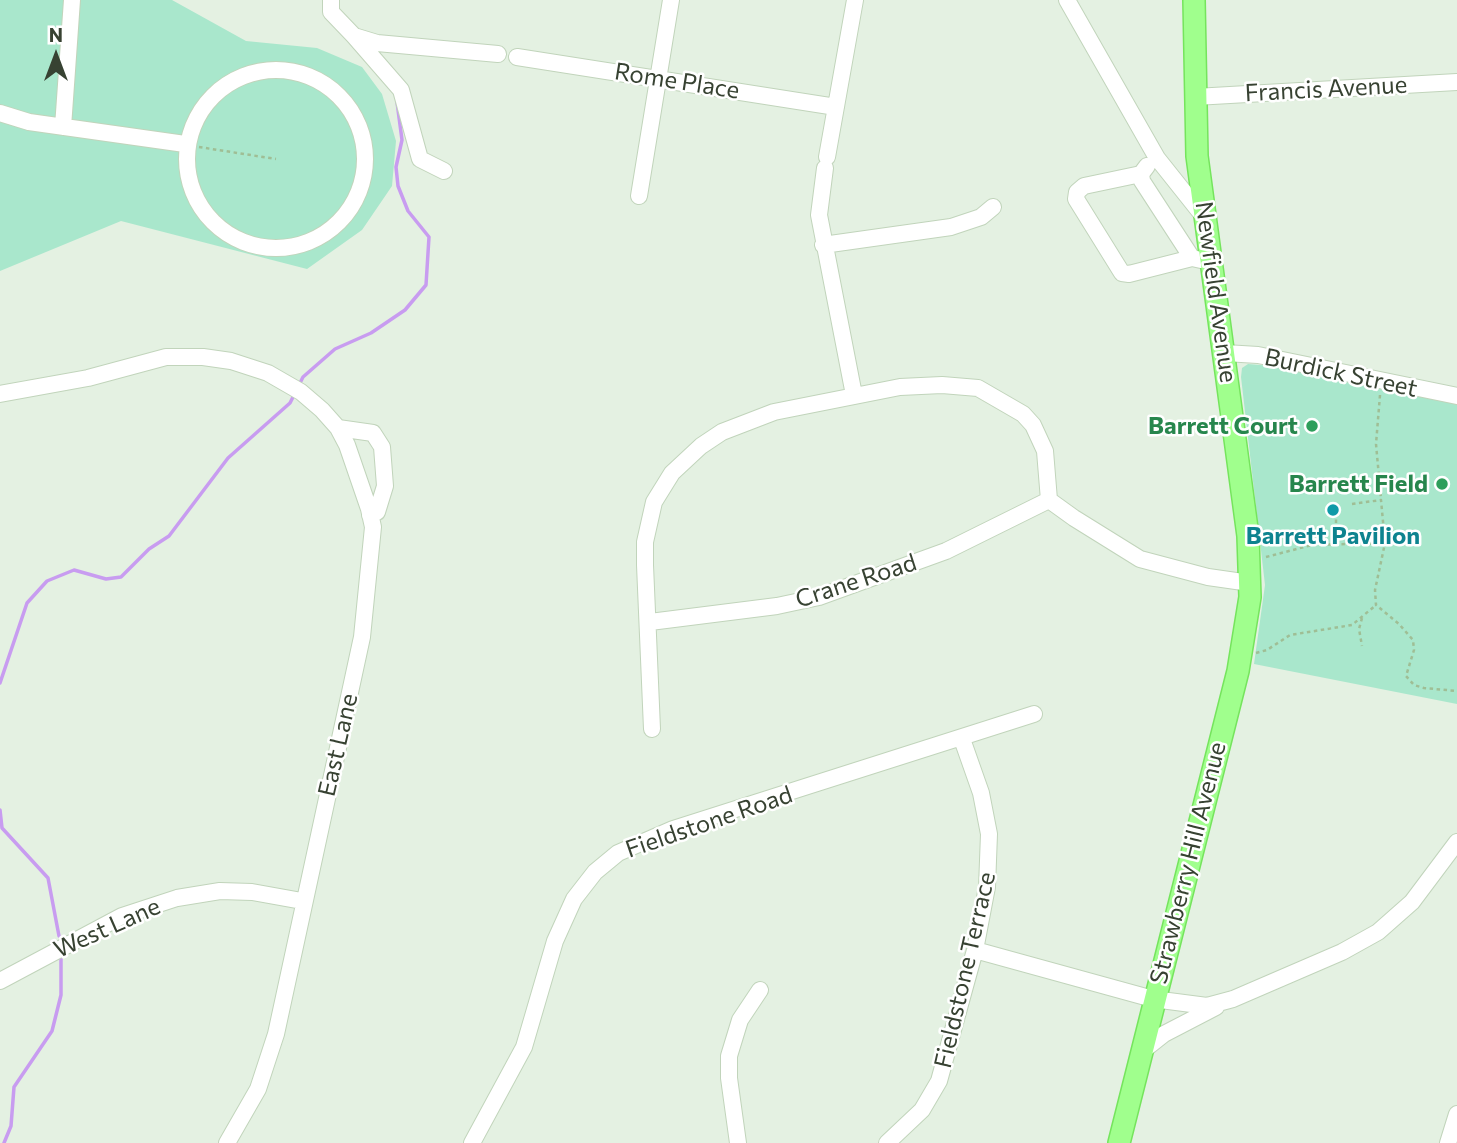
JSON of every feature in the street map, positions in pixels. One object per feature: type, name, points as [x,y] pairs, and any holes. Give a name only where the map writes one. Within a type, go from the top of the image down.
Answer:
[{"type":"main road","name":"Newfield Avenue","points":[[1194,0],[1195,97],[1204,217],[1202,259],[1225,352],[1248,536],[1251,583]]},
{"type":"main road","name":"Strawberry Hill Avenue","points":[[1119,1143],[1153,999],[1238,671],[1246,632],[1251,583]]},
{"type":"street","points":[[63,127],[72,0]]},
{"type":"street","points":[[331,0],[331,12],[401,90],[420,159],[444,171]]},
{"type":"street","points":[[639,196],[671,0]]},
{"type":"street","points":[[854,395],[819,215],[855,0]]},
{"type":"street","points":[[1068,0],[1157,158],[1204,217]]},
{"type":"street","points":[[354,36],[377,43],[498,54]]},
{"type":"street","name":"Rome Place","points":[[517,57],[836,107]]},
{"type":"street","points":[[288,72],[325,85],[346,101],[354,113],[362,139],[362,182],[343,217],[314,242],[290,247],[264,247],[234,236],[205,211],[192,185],[185,144],[199,113],[224,86],[252,74],[288,72]]},
{"type":"street","name":"Francis Avenue","points":[[1195,97],[1457,82]]},
{"type":"street","points":[[0,113],[63,127],[185,144]]},
{"type":"street","points":[[1141,174],[1142,181],[1202,259],[1129,274],[1122,273],[1076,199],[1077,192],[1084,186],[1141,174],[1157,158]]},
{"type":"street","points":[[823,245],[951,227],[981,217],[993,207]]},
{"type":"street","name":"Burdick Street","points":[[1225,352],[1258,355],[1457,396]]},
{"type":"street","name":"East Lane","points":[[0,394],[112,372],[166,357],[222,360],[268,373],[298,391],[338,428],[354,462],[370,515],[373,527],[362,637],[279,1020],[258,1089],[226,1143]]},
{"type":"street","points":[[652,729],[645,542],[654,502],[672,473],[722,432],[774,412],[854,395],[942,385],[978,388],[993,394],[1023,414],[1039,437],[1047,463],[1049,500],[1140,559],[1208,577],[1251,583]]},
{"type":"street","points":[[338,428],[373,433],[382,447],[385,486],[377,512],[370,515]]},
{"type":"street","name":"Crane Road","points":[[650,622],[777,606],[819,597],[946,551],[1049,500]]},
{"type":"street","name":"Fieldstone Road","points":[[472,1143],[524,1047],[555,941],[574,899],[595,872],[618,853],[673,829],[1034,714]]},
{"type":"street","name":"Fieldstone Terrace","points":[[887,1143],[922,1110],[939,1081],[975,950],[991,849],[981,793],[962,739]]},
{"type":"street","points":[[1140,1053],[1164,1034],[1233,999],[1342,952],[1378,932],[1412,902],[1457,842]]},
{"type":"street","name":"West Lane","points":[[0,981],[122,916],[177,898],[220,891],[252,892],[303,901]]},
{"type":"street","points":[[975,950],[1153,999],[1207,1006],[1233,999]]},
{"type":"street","points":[[738,1143],[729,1078],[729,1056],[740,1020],[760,990]]},
{"type":"street","points":[[1448,1143],[1457,1114]]},
{"type":"path","points":[[185,144],[276,159]]},
{"type":"path","points":[[1381,388],[1376,444],[1385,542],[1375,590],[1376,605],[1404,628],[1413,640],[1414,650],[1406,672],[1409,681],[1424,688],[1457,691]]},
{"type":"path","points":[[1352,504],[1381,500]]},
{"type":"path","points":[[1335,544],[1336,517]]},
{"type":"path","points":[[1260,558],[1282,555],[1301,546],[1385,542]]},
{"type":"path","points":[[1253,653],[1267,650],[1290,635],[1352,625],[1376,605]]},
{"type":"path","points":[[1362,618],[1359,629],[1362,646]]},
{"type":"green space","points":[[0,0],[172,0],[246,41],[317,48],[362,67],[382,94],[396,141],[392,186],[362,230],[307,269],[121,221],[0,271]]},
{"type":"green space","points":[[1248,364],[1272,366],[1457,404],[1457,704],[1254,664],[1265,585],[1241,377],[1242,368]]},
{"type":"waterway","points":[[298,387],[303,377],[335,349],[371,333],[405,310],[426,285],[429,237],[408,211],[398,186],[396,167],[402,140],[397,102]]},
{"type":"waterway","points":[[0,683],[27,603],[47,581],[74,570],[106,579],[121,577],[149,549],[169,536],[228,458],[290,403],[295,393]]},
{"type":"waterway","points":[[0,810],[2,828],[48,878],[59,936]]},
{"type":"waterway","points":[[4,1143],[11,1126],[14,1087],[52,1031],[61,995],[61,959]]},
{"type":"place","name":"Barrett Court","points":[[1312,426]]},
{"type":"place","name":"Barrett Field","points":[[1442,484]]},
{"type":"place","name":"Barrett Pavilion","points":[[1333,510]]}]
